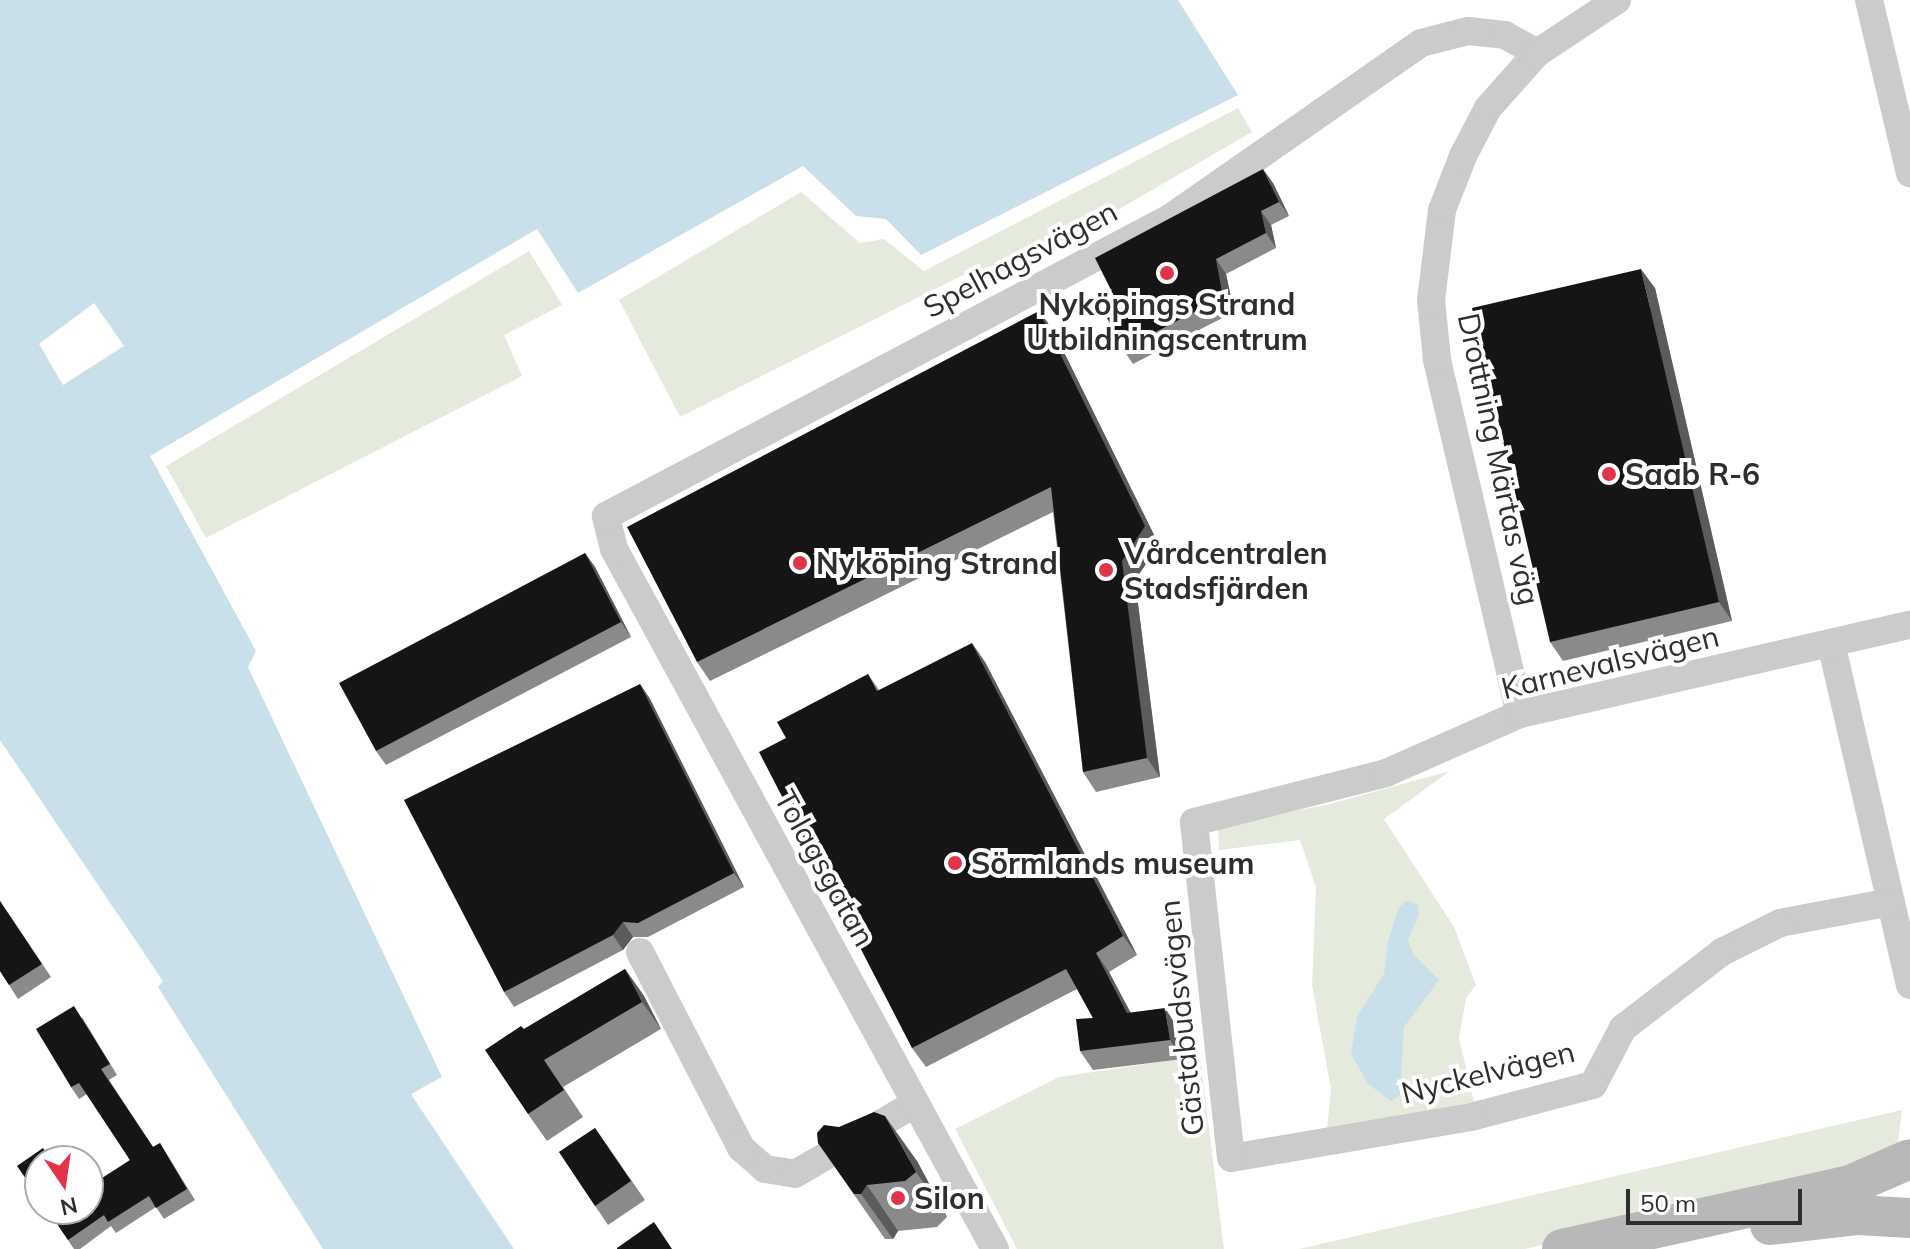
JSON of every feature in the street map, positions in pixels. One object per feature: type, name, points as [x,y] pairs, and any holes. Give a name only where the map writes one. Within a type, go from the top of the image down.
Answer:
[{"type":"main road","points":[[1562,1249],[1850,1185],[1910,1159]]},
{"type":"main road","points":[[1910,1169],[1910,1196]]},
{"type":"main road","points":[[1628,1249],[1703,1233],[1842,1217],[1910,1218]]},
{"type":"street","points":[[1537,53],[1617,0]]},
{"type":"street","points":[[1869,0],[1910,173]]},
{"type":"street","name":"Spelhagsvägen","points":[[606,516],[1170,218],[1421,43],[1468,31],[1505,35],[1537,53]]},
{"type":"street","name":"Drottning Märtas väg","points":[[1520,714],[1437,359],[1431,300],[1442,210],[1463,156],[1488,108],[1537,53]]},
{"type":"street","name":"Tolagsgatan","points":[[606,516],[614,549],[995,1249]]},
{"type":"street","name":"Karnevalsvägen","points":[[1194,822],[1386,773],[1520,714],[1910,625]]},
{"type":"street","points":[[1831,643],[1910,985]]},
{"type":"street","name":"Gästabudsvägen","points":[[1194,822],[1231,1158]]},
{"type":"street","name":"Nyckelvägen","points":[[1231,1158],[1471,1117],[1593,1085],[1623,1028],[1722,952],[1780,923],[1891,902]]},
{"type":"street","points":[[640,952],[741,1148],[765,1169],[795,1174],[916,1103]]},
{"type":"green space","points":[[1238,108],[1252,132],[1033,259],[973,270],[680,417],[619,300],[801,192],[860,243],[884,239],[924,271]]},
{"type":"green space","points":[[529,251],[562,305],[504,335],[522,376],[206,538],[166,466]]},
{"type":"green space","points":[[1450,771],[1384,819],[1454,927],[1476,985],[1466,998],[1459,1038],[1474,1102],[1327,1129],[1331,1089],[1312,985],[1316,887],[1300,840],[1219,850],[1218,825],[1326,805]]},
{"type":"green space","points":[[1200,1056],[1224,1249],[1017,1249],[955,1129],[1059,1077]]},
{"type":"green space","points":[[1902,1110],[1898,1143],[1861,1172],[1525,1249],[1299,1249]]},
{"type":"water","points":[[0,0],[1178,0],[1238,95],[921,255],[886,219],[856,216],[803,166],[578,293],[537,229],[150,456],[256,651],[248,667],[442,1077],[411,1094],[514,1249],[323,1249],[158,987],[163,981],[0,740]],"holes":[[[94,303],[124,346],[63,385],[39,344]]]},
{"type":"water","points":[[1408,900],[1418,905],[1419,915],[1408,940],[1413,954],[1439,980],[1404,1027],[1400,1095],[1391,1101],[1368,1084],[1351,1054],[1357,1016],[1384,974],[1388,941],[1399,907]]},
{"type":"building","name":"Nyköpings Strand Utbildningscentrum","points":[[1263,169],[1279,202],[1261,211],[1266,233],[1216,259],[1223,297],[1123,349],[1105,314],[1119,306],[1095,258]]},
{"type":"building","name":"Saab R-6","points":[[1641,269],[1719,602],[1550,642],[1472,308]]},
{"type":"building","name":"Nyköping Strand","points":[[1039,311],[1145,526],[1122,561],[1147,758],[1083,772],[1051,487],[697,662],[627,527]]},
{"type":"building","points":[[585,553],[621,622],[376,751],[339,683]]},
{"type":"building","name":"Sörmlands museum","points":[[972,643],[1123,936],[1096,953],[1127,1013],[1165,1008],[1170,1040],[1080,1051],[1076,1019],[1093,1018],[1066,969],[912,1048],[759,752],[786,738],[777,722],[868,674],[877,691]]},
{"type":"building","points":[[640,684],[734,873],[638,923],[623,922],[613,935],[504,992],[404,800]]},
{"type":"building","points":[[0,901],[42,964],[9,985],[0,971]]},
{"type":"building","points":[[625,969],[642,1002],[544,1060],[564,1090],[528,1114],[485,1050],[521,1026],[524,1029]]},
{"type":"building","points":[[74,1006],[110,1064],[101,1069],[153,1147],[160,1143],[187,1189],[156,1208],[149,1196],[108,1222],[104,1215],[104,1177],[130,1160],[79,1083],[71,1087],[36,1029]]},
{"type":"building","points":[[874,1112],[885,1116],[916,1172],[905,1181],[867,1185],[861,1194],[854,1194],[818,1143],[817,1133],[824,1125],[839,1127]]},
{"type":"building","points":[[595,1128],[631,1181],[595,1206],[559,1152]]},
{"type":"building","points":[[24,1161],[24,1176],[17,1166]]},
{"type":"building","points":[[654,1222],[672,1249],[617,1249],[617,1248]]},
{"type":"building","points":[[58,1225],[90,1225],[68,1240]]},
{"type":"place","name":"Nyköpings Strand Utbildningscentrum","points":[[1167,273]]},
{"type":"place","name":"Saab R-6","points":[[1609,474]]},
{"type":"place","name":"Nyköping Strand","points":[[800,563]]},
{"type":"place","name":"Vårdcentralen Stadsfjärden","points":[[1106,570]]},
{"type":"place","name":"Sörmlands museum","points":[[955,863]]},
{"type":"place","name":"Silon","points":[[898,1198]]}]
